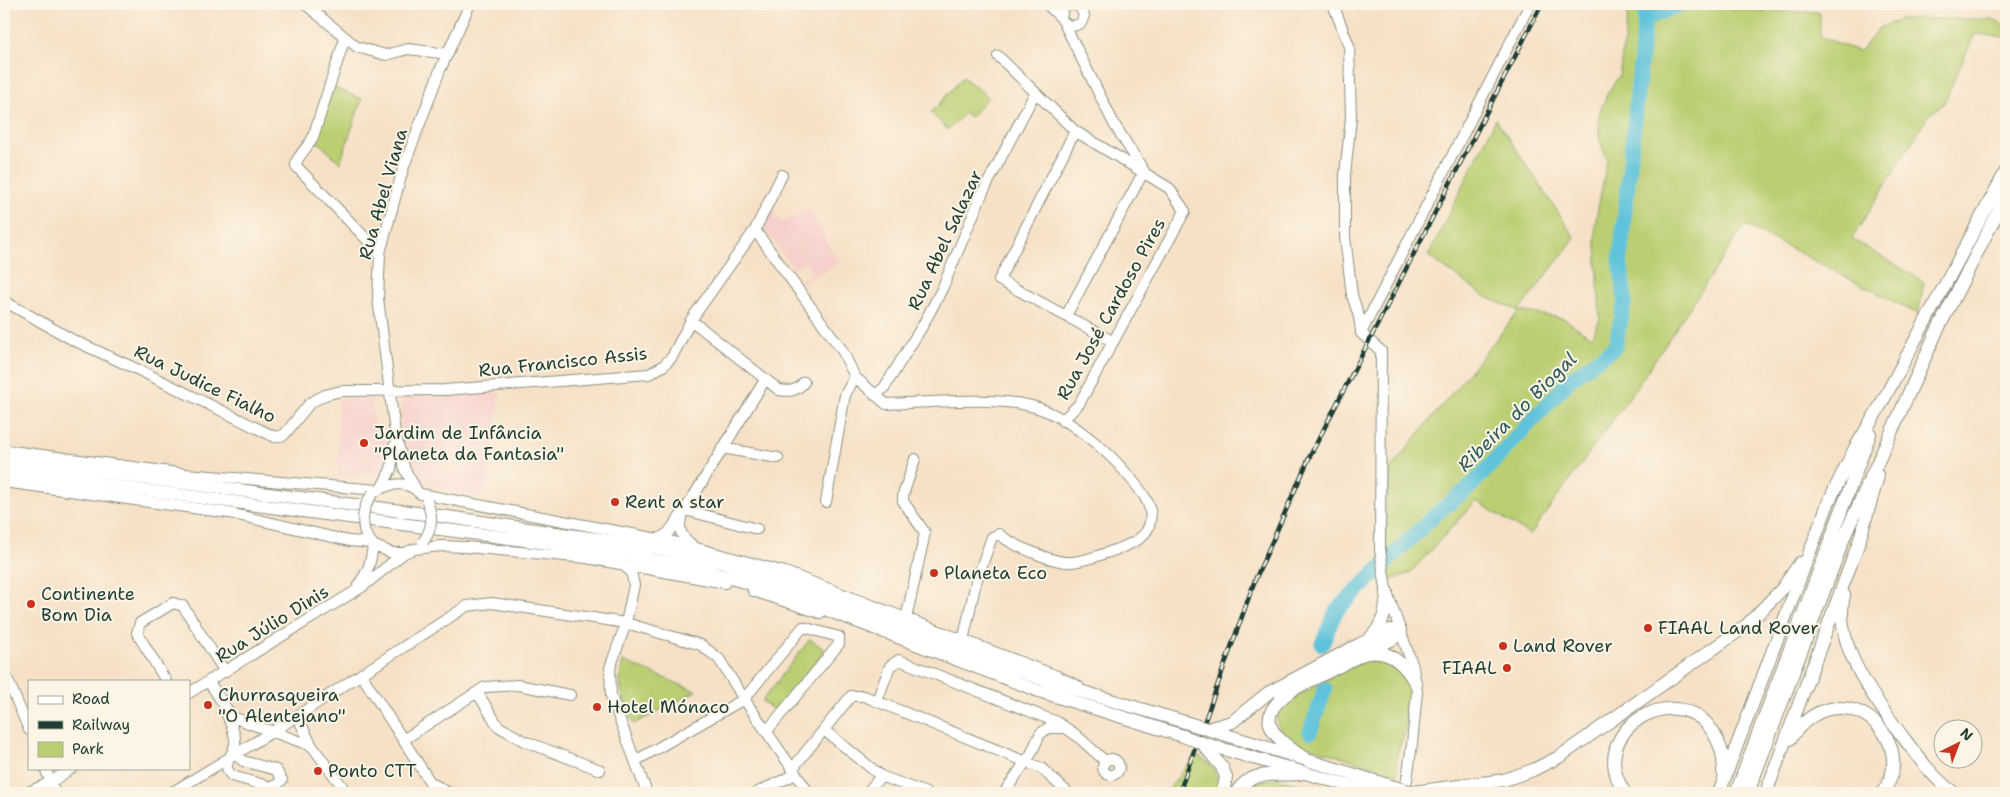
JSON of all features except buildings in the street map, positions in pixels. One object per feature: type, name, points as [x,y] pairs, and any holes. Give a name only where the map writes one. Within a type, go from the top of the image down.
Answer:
[{"type":"main road","points":[[1719,793],[1816,534],[1840,477],[2006,171]]},
{"type":"main road","points":[[1748,793],[1844,535],[1936,333],[2006,196]]},
{"type":"main road","points":[[1736,793],[1879,408]]},
{"type":"main road","points":[[1889,435],[1843,600],[1842,622],[1848,645],[1862,677],[1896,728],[1928,770],[1954,793]]},
{"type":"main road","points":[[4,460],[457,519],[652,548],[723,563],[778,581],[1053,684],[1207,729],[1374,793]]},
{"type":"main road","points":[[4,472],[626,554],[706,571],[758,586],[1039,691],[1202,742],[1391,786],[1412,793],[1504,780],[1533,770],[1559,757],[1748,625],[1782,589],[1806,554],[1816,534]]},
{"type":"main road","points":[[1766,793],[1859,542]]},
{"type":"main road","points":[[1207,729],[1232,722],[1268,693],[1360,650],[1378,630],[1383,620],[1387,592]]},
{"type":"main road","points":[[1307,767],[1274,734],[1270,724],[1270,714],[1274,706],[1283,696],[1390,630],[1400,630]]},
{"type":"main road","points":[[1360,650],[1385,654],[1397,660],[1407,669],[1416,684]]},
{"type":"main road","points":[[1777,763],[1804,721],[1827,709],[1844,708],[1857,710],[1868,716],[1878,725],[1888,737],[1892,750],[1893,765],[1890,780],[1882,793]]},
{"type":"main road","points":[[1625,793],[1617,776],[1614,763],[1616,748],[1623,734],[1631,723],[1644,715],[1658,710],[1673,709],[1701,718],[1720,742],[1724,770],[1719,793]]},
{"type":"main road","points":[[1202,742],[1222,767],[1226,777],[1223,793]]},
{"type":"main road","points":[[1236,793],[1246,783],[1260,774],[1279,775],[1307,767]]},
{"type":"street","points":[[305,4],[357,47],[386,55],[408,49],[448,54]]},
{"type":"street","name":"Rua Abel Viana","points":[[421,495],[405,470],[395,433],[388,392],[378,298],[380,254],[403,169],[448,54],[470,4]]},
{"type":"street","points":[[1047,4],[1062,21],[1114,124],[1144,171]]},
{"type":"street","points":[[1072,4],[1081,8],[1083,19],[1074,26],[1062,21],[1063,8],[1072,4]]},
{"type":"street","points":[[1334,4],[1349,46],[1351,118],[1345,176],[1345,237],[1352,295],[1359,317],[1361,332],[1382,351],[1380,550],[1383,577],[1413,667],[1417,692],[1412,793]]},
{"type":"street","points":[[1361,332],[1530,4]]},
{"type":"street","points":[[345,38],[313,137],[310,144],[297,159],[296,166],[380,254]]},
{"type":"street","points":[[998,56],[1075,131],[1144,171]]},
{"type":"street","name":"Rua Abel Salazar","points":[[875,395],[884,388],[923,325],[942,289],[982,194],[1035,92]]},
{"type":"street","points":[[1075,131],[999,280],[1112,341]]},
{"type":"street","points":[[1066,316],[1144,171]]},
{"type":"street","name":"Rua José Cardoso Pires","points":[[1062,421],[1080,404],[1112,341],[1185,211],[1170,188],[1144,171]]},
{"type":"street","name":"Rua Francisco Assis","points":[[388,392],[445,390],[649,374],[663,366],[672,357],[690,320],[755,230],[771,202],[782,175]]},
{"type":"street","points":[[755,230],[842,350],[855,377],[886,404],[983,401],[1017,403],[1039,408],[1103,448],[1125,472],[1148,502],[1151,512],[1150,524],[1140,539],[1107,552],[1072,562],[1019,547],[1005,540],[999,534],[992,537],[976,582],[963,641]]},
{"type":"street","name":"Rua Judice Fialho","points":[[4,301],[73,340],[275,437],[284,435],[310,403],[324,395],[341,391],[388,392]]},
{"type":"street","points":[[690,320],[779,390],[795,390],[804,382]]},
{"type":"street","points":[[826,502],[845,395],[855,377]]},
{"type":"street","points":[[659,539],[668,533],[685,510],[766,380]]},
{"type":"street","name":"Rua Abel Viana","points":[[378,490],[393,463],[395,433]]},
{"type":"street","points":[[722,448],[778,458]]},
{"type":"street","points":[[4,450],[186,474],[378,490],[402,484],[421,495],[659,539],[785,572],[1057,676],[1112,702]]},
{"type":"street","points":[[906,618],[925,533],[903,501],[903,495],[915,459]]},
{"type":"street","points":[[4,482],[229,513],[350,541],[372,544],[392,553],[404,553],[414,549],[441,546],[465,547],[588,558],[620,563],[714,580],[874,628]]},
{"type":"street","points":[[372,544],[365,533],[363,512],[367,502],[378,490]]},
{"type":"street","points":[[414,549],[423,542],[429,533],[432,522],[431,511],[421,495]]},
{"type":"street","points":[[685,510],[756,529]]},
{"type":"street","points":[[685,510],[679,524],[680,531],[684,538],[694,547]]},
{"type":"street","name":"Rua Júlio Dinis","points":[[346,597],[353,592],[368,572],[372,560],[372,544]]},
{"type":"street","name":"Rua Júlio Dinis","points":[[190,692],[362,587],[404,553]]},
{"type":"street","points":[[620,563],[631,572],[634,585],[626,623],[610,668],[611,696],[647,793]]},
{"type":"street","points":[[633,592],[637,580],[645,571],[653,569]]},
{"type":"street","points":[[165,680],[137,633],[140,623],[174,603],[183,606],[225,672]]},
{"type":"street","points":[[172,793],[236,758],[276,770],[282,780],[278,784],[271,787],[237,777],[227,771],[226,765],[236,758],[250,745],[467,606],[492,603],[626,623],[701,645],[719,659],[744,699],[810,793]]},
{"type":"street","points":[[635,760],[744,699],[803,627],[839,637],[839,644],[767,732]]},
{"type":"street","points":[[877,701],[890,666],[900,660],[1057,722],[1106,760]]},
{"type":"street","points":[[4,671],[28,728]]},
{"type":"street","points":[[361,674],[430,782],[449,793]]},
{"type":"street","points":[[209,682],[232,717],[312,746]]},
{"type":"street","points":[[403,740],[484,687],[518,685],[570,695]]},
{"type":"street","points":[[477,692],[498,726],[524,740],[600,770]]},
{"type":"street","points":[[756,793],[794,771],[851,696],[864,696],[1041,768],[1068,793]]},
{"type":"street","points":[[226,709],[236,742],[236,758],[245,770],[237,777]]},
{"type":"street","points":[[304,711],[301,724],[305,735],[347,793]]},
{"type":"street","points":[[1034,713],[1039,722],[1040,734]]},
{"type":"street","points":[[245,723],[251,732],[250,745]]},
{"type":"street","points":[[1004,793],[1026,762],[1040,734],[1048,728],[1066,728]]},
{"type":"street","points":[[824,730],[881,776],[926,793]]},
{"type":"street","points":[[46,770],[55,793]]},
{"type":"street","points":[[26,793],[51,782],[69,770]]},
{"type":"street","points":[[868,793],[881,776]]},
{"type":"shaded area","points":[[809,208],[839,263],[802,283],[800,279],[812,273],[806,262],[794,269],[765,230],[773,209],[782,223]]},
{"type":"shaded area","points":[[500,392],[486,499],[434,487],[416,474],[407,464],[403,453],[399,410],[404,400],[413,396]]},
{"type":"shaded area","name":"Jardim de Infância \"Planeta da Fantasia\"","points":[[338,398],[371,398],[375,431],[391,436],[388,460],[384,468],[375,474],[338,478]]},
{"type":"green space","points":[[1616,4],[1713,4],[1707,5],[1755,11],[1820,12],[1820,36],[1860,52],[1879,28],[1900,19],[1994,19],[2006,26],[2004,37],[1975,34],[1944,103],[1928,116],[1852,239],[1924,282],[1918,314],[1745,225],[1638,385],[1530,535],[1476,501],[1410,573],[1389,581],[1384,540],[1390,469],[1519,311],[1563,318],[1591,337],[1600,319],[1595,225],[1607,160],[1599,137],[1599,114],[1608,92],[1619,76],[1628,14]]},
{"type":"green space","points":[[963,77],[988,97],[971,117],[965,113],[948,130],[931,113]]},
{"type":"green space","points":[[330,86],[362,99],[340,163],[313,137]]},
{"type":"green space","points":[[1496,119],[1575,238],[1519,311],[1484,296],[1428,256]]},
{"type":"green space","points":[[810,639],[825,650],[776,712],[762,701]]},
{"type":"green space","points":[[1378,657],[1399,669],[1409,685],[1409,715],[1397,758],[1398,774],[1290,741],[1281,731],[1278,726],[1277,717],[1287,702],[1363,659]]},
{"type":"green space","points":[[623,661],[696,691],[634,724],[622,693],[620,678]]},
{"type":"green space","points":[[1195,755],[1202,758],[1214,770],[1217,780],[1217,793],[1166,793]]},
{"type":"green space","points":[[1277,778],[1327,793],[1244,793],[1256,782]]},
{"type":"waterway","points":[[1629,4],[1645,19]]},
{"type":"waterway","name":"Ribeira do Biogal","points":[[1322,644],[1336,611],[1437,513],[1470,487],[1572,378],[1615,347],[1625,300],[1620,259],[1645,19],[1681,4]]},
{"type":"waterway","name":"Ribeira do Biogal","points":[[1310,732],[1325,689]]},
{"type":"railway","points":[[1179,793],[1255,580],[1310,456],[1542,4]]},
{"type":"place","name":"Jardim de Infância \"Planeta da Fantasia\"","points":[[364,443]]},
{"type":"place","name":"Rent a star","points":[[615,502]]},
{"type":"place","name":"Planeta Eco","points":[[934,573]]},
{"type":"place","name":"Continente Bom Dia","points":[[31,604]]},
{"type":"place","name":"FIAAL Land Rover","points":[[1648,628]]},
{"type":"place","name":"Land Rover","points":[[1503,646]]},
{"type":"place","name":"FIAAL","points":[[1507,668]]},
{"type":"place","name":"Churrasqueira \"O Alentejano\"","points":[[208,705]]},
{"type":"place","name":"Hotel Mónaco","points":[[597,707]]},
{"type":"place","name":"Ponto CTT","points":[[318,771]]}]
